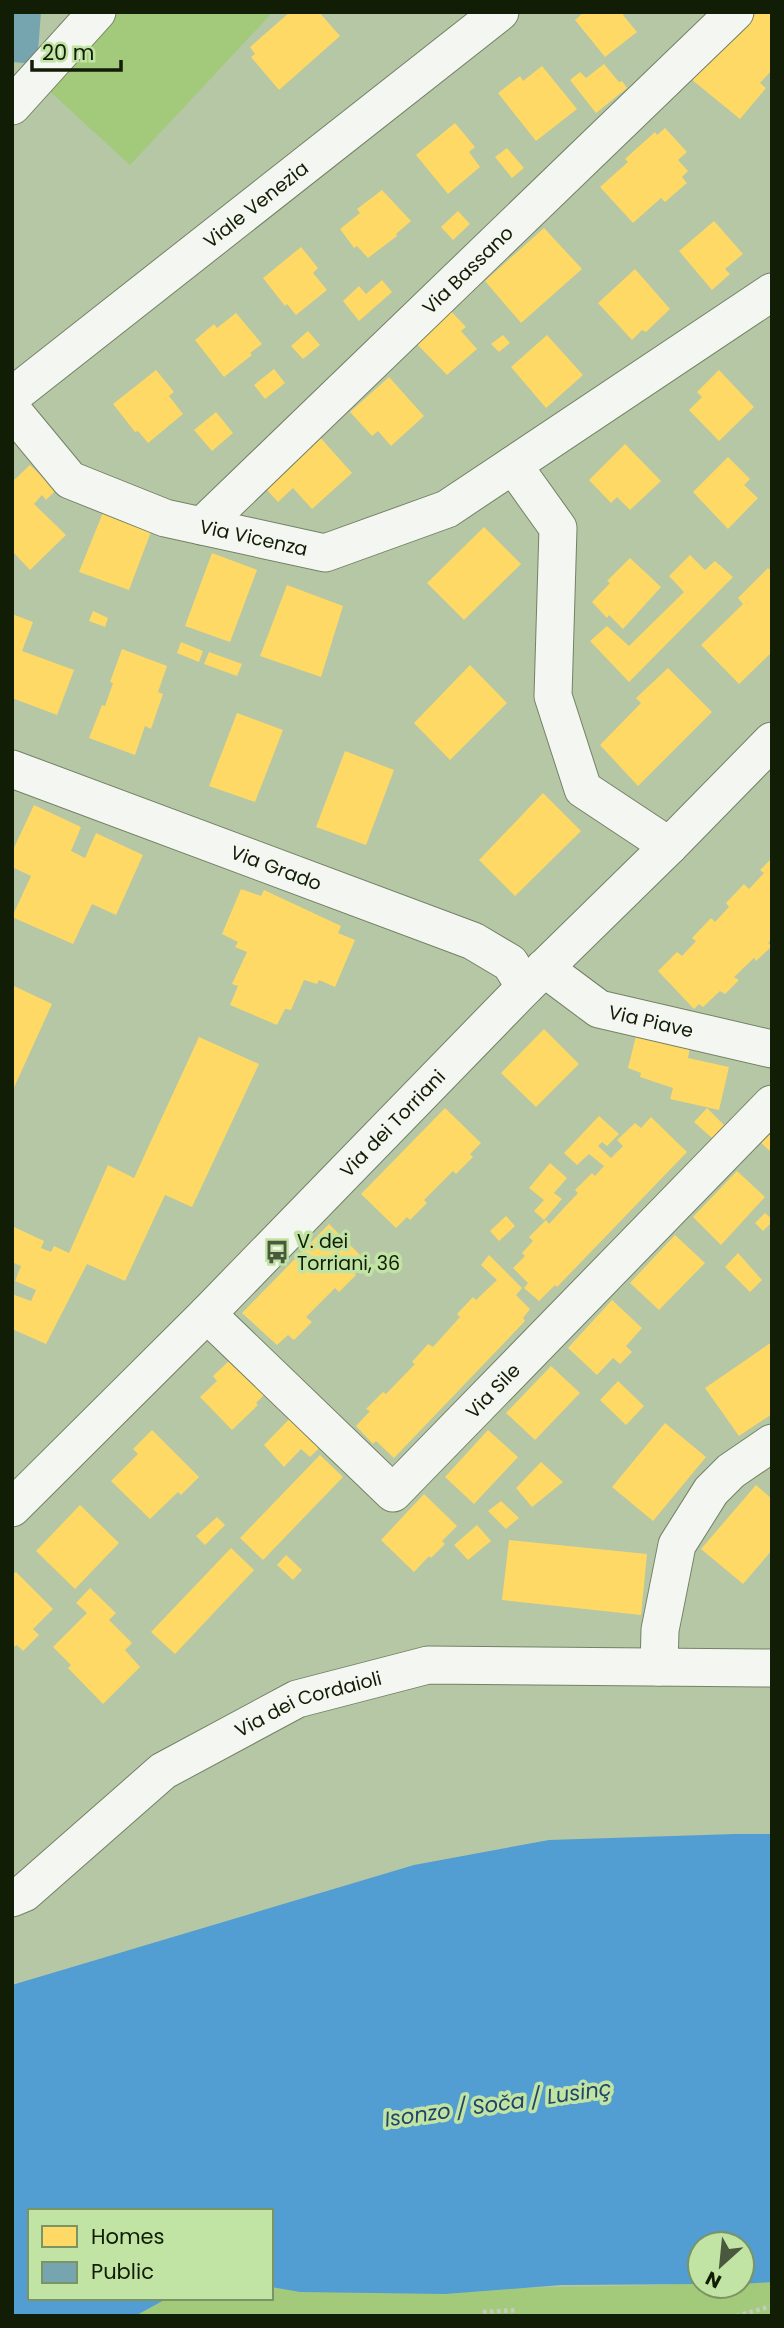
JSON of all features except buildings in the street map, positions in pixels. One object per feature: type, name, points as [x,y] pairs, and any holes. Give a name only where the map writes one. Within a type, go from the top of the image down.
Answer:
[{"type":"street","points":[[12,106],[97,12]]},
{"type":"street","name":"Viale Venezia","points":[[12,396],[500,12]]},
{"type":"street","name":"Via Bassano","points":[[202,526],[735,12]]},
{"type":"street","name":"Via Vicenza","points":[[12,410],[70,480],[165,518],[324,553],[447,509],[772,292]]},
{"type":"street","points":[[513,465],[558,528],[553,696],[583,789],[669,846]]},
{"type":"street","name":"Via dei Torriani","points":[[16,1496],[207,1314],[535,977],[772,741]]},
{"type":"street","name":"Via Grado","points":[[12,769],[473,941],[535,977]]},
{"type":"street","name":"Via Piave","points":[[535,977],[599,1009],[772,1049]]},
{"type":"street","name":"Via Sile","points":[[207,1314],[393,1493],[772,1104]]},
{"type":"street","points":[[659,1667],[660,1630],[677,1545],[711,1491],[731,1471],[772,1443]]},
{"type":"street","name":"Via dei Cordaioli","points":[[12,1898],[23,1894],[163,1771],[297,1699],[428,1665],[772,1668]]},
{"type":"path","points":[[736,2316],[772,2306]]},
{"type":"path","points":[[483,2312],[518,2310]]},
{"type":"green space","points":[[113,12],[267,12],[270,15],[130,165],[44,86]]},
{"type":"green space","points":[[772,2274],[772,2316],[135,2316],[164,2300],[273,2300],[273,2287],[300,2292],[686,2283],[686,2300],[756,2300],[756,2276]]},
{"type":"water","name":"Isonzo / Soča / Lusinç","points":[[772,1834],[772,2282],[756,2283],[756,2230],[686,2230],[686,2284],[562,2285],[445,2294],[300,2292],[273,2287],[273,2209],[28,2209],[28,2300],[164,2300],[135,2316],[12,2316],[12,1985],[414,1865],[549,1840]]},
{"type":"place","name":"V. dei Torriani, 36","points":[[277,1252]]}]
